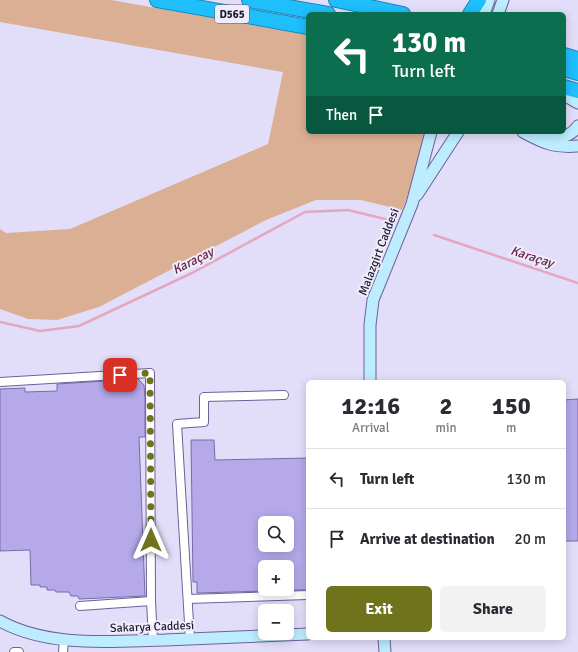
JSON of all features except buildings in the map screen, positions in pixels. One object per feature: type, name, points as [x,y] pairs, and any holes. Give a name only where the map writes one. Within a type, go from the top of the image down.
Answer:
[{"type":"highway","name":"D565","points":[[157,0],[306,27]]},
{"type":"highway","name":"D565","points":[[249,0],[317,12]]},
{"type":"highway","points":[[336,0],[393,12]]},
{"type":"highway","points":[[471,12],[478,0]]},
{"type":"highway","points":[[566,56],[578,59]]},
{"type":"highway","points":[[566,70],[578,74]]},
{"type":"highway","points":[[566,88],[578,91]]},
{"type":"main road","points":[[485,12],[489,0]]},
{"type":"main road","points":[[499,12],[504,0]]},
{"type":"main road","points":[[566,96],[578,103]]},
{"type":"main road","points":[[549,134],[559,137],[569,135],[578,126]]},
{"type":"main road","points":[[412,204],[430,134]]},
{"type":"main road","points":[[412,204],[457,134]]},
{"type":"main road","points":[[527,134],[543,143],[556,147],[578,146]]},
{"type":"main road","name":"Malazgirt Caddesi","points":[[370,380],[370,325],[373,300],[392,250],[412,204]]},
{"type":"main road","name":"Sakarya Caddesi","points":[[0,621],[23,631],[64,640],[153,640],[306,634]]},
{"type":"main road","points":[[384,640],[385,652]]},
{"type":"street","points":[[0,382],[150,373],[151,600],[153,640]]},
{"type":"street","points":[[190,639],[177,424],[204,422],[204,397],[284,395]]},
{"type":"street","points":[[188,598],[306,595]]},
{"type":"street","points":[[80,606],[151,600]]},
{"type":"street","points":[[63,652],[64,640]]},
{"type":"street","points":[[14,652],[20,652]]},
{"type":"shaded area","points":[[0,0],[111,0],[306,35],[306,134],[427,134],[421,166],[402,210],[361,200],[316,200],[266,220],[99,307],[57,320],[28,319],[0,309],[0,229],[6,233],[70,229],[268,144],[283,72],[0,22]]},
{"type":"waterway","name":"Karaçay","points":[[0,322],[40,331],[79,326],[192,273],[305,212],[348,210],[393,221]]},
{"type":"waterway","name":"Karaçay","points":[[434,235],[578,283]]},
{"type":"route","points":[[120,375],[150,373],[151,540]]}]
